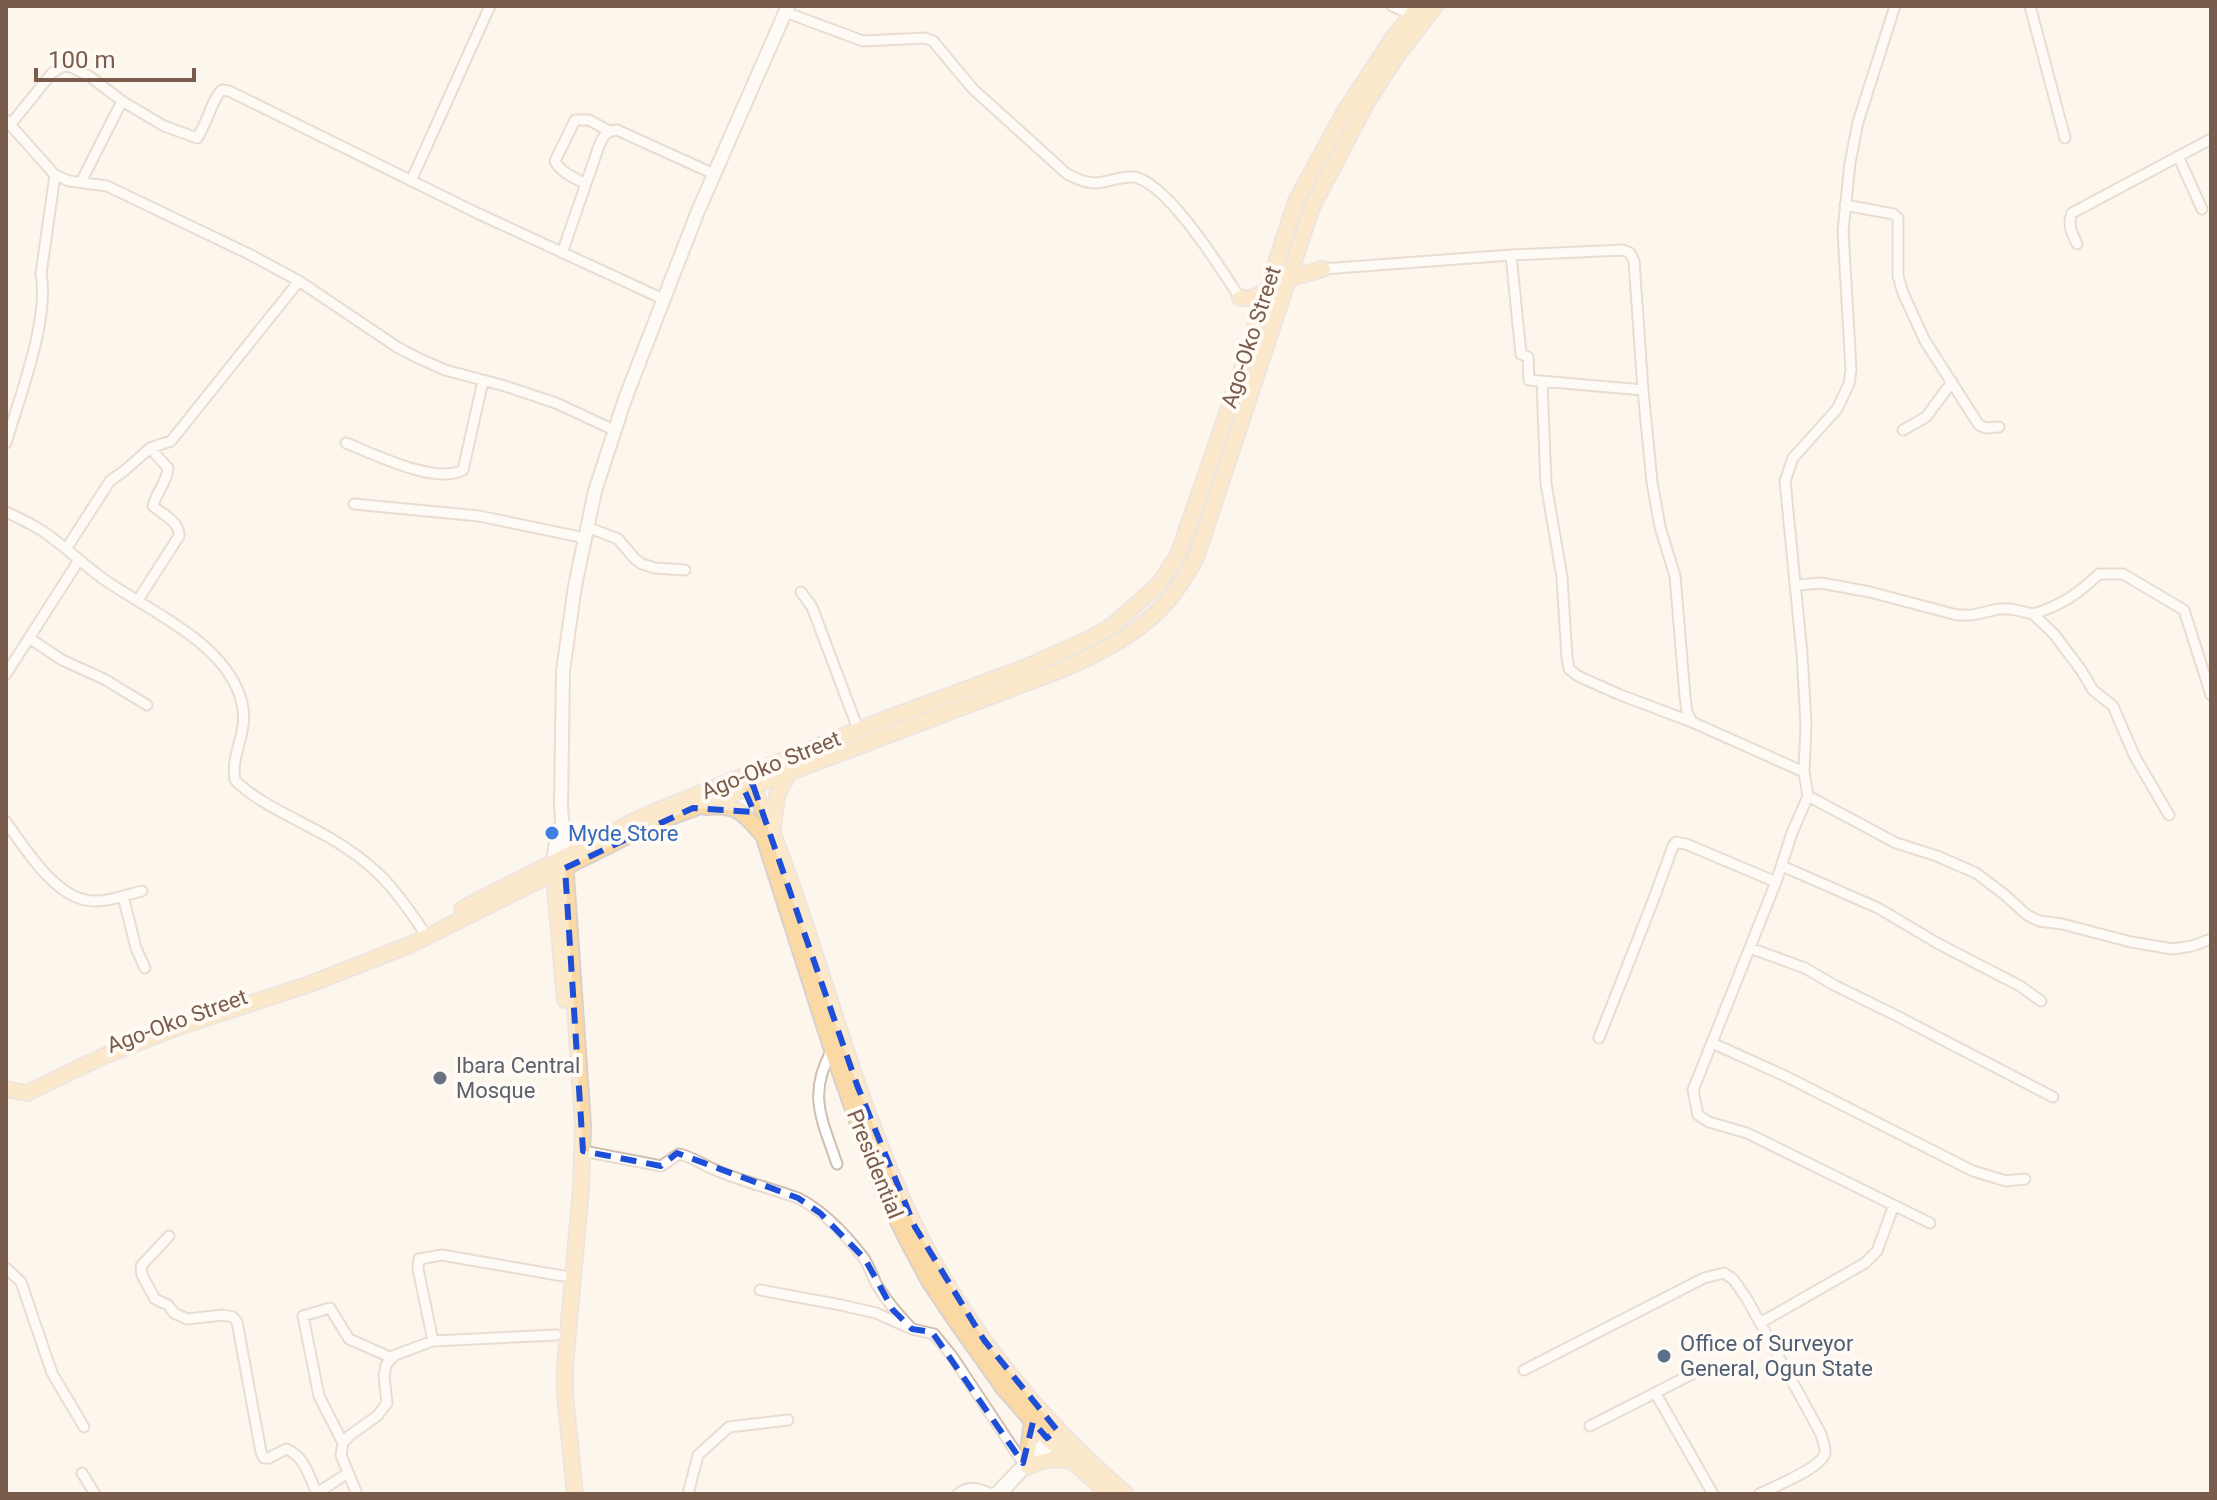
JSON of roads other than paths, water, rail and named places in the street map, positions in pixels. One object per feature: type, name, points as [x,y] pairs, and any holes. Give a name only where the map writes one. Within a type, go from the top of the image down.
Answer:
[{"type":"main road","points":[[6,1089],[25,1088],[173,1029],[387,955],[559,864],[693,808],[746,781],[790,771],[1023,685],[1090,658],[1115,644],[1164,605],[1196,558],[1312,207],[1367,102],[1435,6]]},
{"type":"main road","name":"Ago-Oko Street","points":[[25,1088],[87,1054],[155,1027],[286,984],[392,944],[559,864],[644,816],[746,781],[858,729],[1024,668],[1112,626],[1159,584],[1178,555],[1296,201],[1345,111],[1393,38],[1415,11]]},
{"type":"main road","points":[[1298,247],[1308,262],[1323,269]]},
{"type":"main road","points":[[1287,279],[1323,269]]},
{"type":"main road","points":[[1240,298],[1252,298],[1266,291]]},
{"type":"main road","points":[[1240,298],[1257,318]]},
{"type":"main road","points":[[769,836],[777,796],[790,771]]},
{"type":"main road","name":"Presidential","points":[[746,781],[769,836],[832,1050],[875,1171],[907,1240],[929,1281],[978,1353],[1032,1421],[1055,1437],[1073,1461],[1109,1494]]},
{"type":"main road","points":[[693,808],[735,808],[769,836],[798,903],[857,1085],[915,1227],[984,1340],[1055,1437],[1126,1494]]},
{"type":"main road","points":[[559,864],[583,1101],[583,1151],[565,1366],[575,1494]]},
{"type":"main road","points":[[559,864],[574,1127],[572,1189],[556,1335],[557,1395],[567,1494]]},
{"type":"main road","points":[[6,1082],[25,1088]]},
{"type":"main road","points":[[1032,1421],[1026,1463],[1049,1459],[1073,1461]]},
{"type":"street","points":[[411,181],[490,6]]},
{"type":"street","points":[[1392,6],[1415,11]]},
{"type":"street","points":[[1895,6],[1852,144],[1843,231],[1851,370],[1849,384],[1837,409],[1793,458],[1785,481],[1797,585],[1806,723],[1804,772],[1808,796],[1693,1090],[1698,1115],[1709,1122],[1747,1133],[1930,1223]]},
{"type":"street","points":[[2030,6],[2065,138]]},
{"type":"street","points":[[559,864],[563,671],[575,586],[595,491],[614,430],[663,299],[787,9],[863,41],[925,38],[933,41],[973,89],[1067,174],[1096,183],[1123,177],[1136,178],[1155,187],[1203,244],[1240,298]]},
{"type":"street","points":[[614,430],[556,403],[445,370],[397,347],[299,281],[234,247],[107,186],[69,181],[55,175],[8,123],[52,73],[63,66],[89,76],[122,101],[164,126],[197,138],[205,127],[217,94],[222,90],[229,91],[411,181],[663,299]]},
{"type":"street","points":[[81,182],[122,101]]},
{"type":"street","points":[[586,184],[568,175],[555,161],[575,120],[589,120],[609,131],[617,130],[714,174]]},
{"type":"street","points":[[562,253],[599,146],[609,131]]},
{"type":"street","points":[[2077,244],[2070,228],[2072,213],[2211,139]]},
{"type":"street","points":[[2178,156],[2202,209]]},
{"type":"street","points":[[6,443],[43,306],[42,258],[48,236],[55,175]]},
{"type":"street","points":[[1845,205],[1893,214],[1898,218],[1898,276],[1925,341],[1979,425],[1999,427]]},
{"type":"street","points":[[1323,269],[1511,255],[1623,250],[1630,253],[1634,261],[1652,482],[1660,527],[1675,576],[1685,696],[1692,722]]},
{"type":"street","points":[[1511,255],[1521,354],[1528,357],[1529,380],[1643,390]]},
{"type":"street","points":[[66,549],[110,481],[150,448],[171,441],[299,281]]},
{"type":"street","points":[[346,443],[432,473],[454,475],[463,470],[483,381]]},
{"type":"street","points":[[1542,382],[1546,484],[1562,577],[1569,669],[1618,694],[1692,722],[1804,772]]},
{"type":"street","points":[[1903,430],[1926,417],[1952,382]]},
{"type":"street","points":[[138,600],[180,531],[153,506],[166,481],[168,468],[150,448]]},
{"type":"street","points":[[354,504],[479,516],[586,532],[618,539],[642,564],[685,570]]},
{"type":"street","points":[[6,512],[43,531],[106,580],[194,639],[224,666],[240,694],[246,717],[233,769],[235,780],[371,865],[388,882],[422,929]]},
{"type":"street","points":[[6,674],[79,560]]},
{"type":"street","points":[[1797,585],[1833,585],[1957,615],[1999,609],[2033,614],[2069,600],[2099,574],[2123,574],[2184,610],[2211,695]]},
{"type":"street","points":[[801,592],[812,607],[858,729]]},
{"type":"street","points":[[2033,614],[2054,634],[2093,690],[2113,706],[2135,757],[2169,815]]},
{"type":"street","points":[[29,638],[62,660],[104,679],[147,705]]},
{"type":"street","points":[[1808,796],[1896,843],[1976,873],[2027,915],[2039,921],[2173,949],[2211,939]]},
{"type":"street","points":[[6,822],[40,867],[70,895],[89,901],[142,891]]},
{"type":"street","points":[[1599,1038],[1676,842],[1776,882]]},
{"type":"street","points":[[1782,866],[1878,908],[2020,986],[2041,1001]]},
{"type":"street","points":[[123,896],[136,948],[145,968]]},
{"type":"street","points":[[1750,948],[1805,968],[2053,1097]]},
{"type":"street","points":[[1712,1043],[1785,1076],[1973,1171],[2006,1181],[2025,1179]]},
{"type":"street","points":[[832,1050],[819,1076],[817,1098],[837,1164]]},
{"type":"street","points":[[583,1151],[661,1166],[679,1154],[685,1155],[712,1169],[809,1203],[865,1259],[893,1310],[912,1329]]},
{"type":"street","points":[[1760,1323],[1865,1263],[1877,1251],[1894,1205]]},
{"type":"street","points":[[169,1236],[141,1266],[142,1275],[155,1299],[168,1305],[174,1313],[187,1319],[223,1315],[233,1317],[237,1322],[264,1458],[286,1449],[294,1452],[301,1459],[317,1494],[348,1473]]},
{"type":"street","points":[[433,1341],[418,1269],[419,1259],[442,1255],[563,1276]]},
{"type":"street","points":[[6,1268],[21,1282],[52,1373],[84,1427]]},
{"type":"street","points":[[1524,1370],[1704,1278],[1724,1273],[1733,1279],[1760,1323],[1821,1434],[1825,1449],[1824,1457],[1815,1465],[1759,1494]]},
{"type":"street","points":[[760,1290],[876,1313],[912,1329],[934,1334],[1026,1463]]},
{"type":"street","points":[[343,1443],[319,1396],[303,1316],[330,1308],[349,1339],[392,1358]]},
{"type":"street","points":[[357,1494],[341,1455],[343,1443],[377,1416],[387,1403],[384,1376],[386,1365],[392,1358],[433,1341],[556,1335]]},
{"type":"street","points":[[1590,1426],[1696,1372]]},
{"type":"street","points":[[1656,1394],[1713,1494]]},
{"type":"street","points":[[688,1494],[698,1455],[729,1427],[788,1420]]},
{"type":"street","points":[[958,1494],[973,1487],[993,1494],[1055,1437]]},
{"type":"street","points":[[1002,1494],[1026,1463]]},
{"type":"street","points":[[82,1473],[95,1494]]},
{"type":"place","name":"Myde Store","points":[[552,833]]},
{"type":"place","name":"Ibara Central Mosque","points":[[440,1078]]},
{"type":"place","name":"Office of Surveyor General, Ogun State","points":[[1664,1356]]}]
